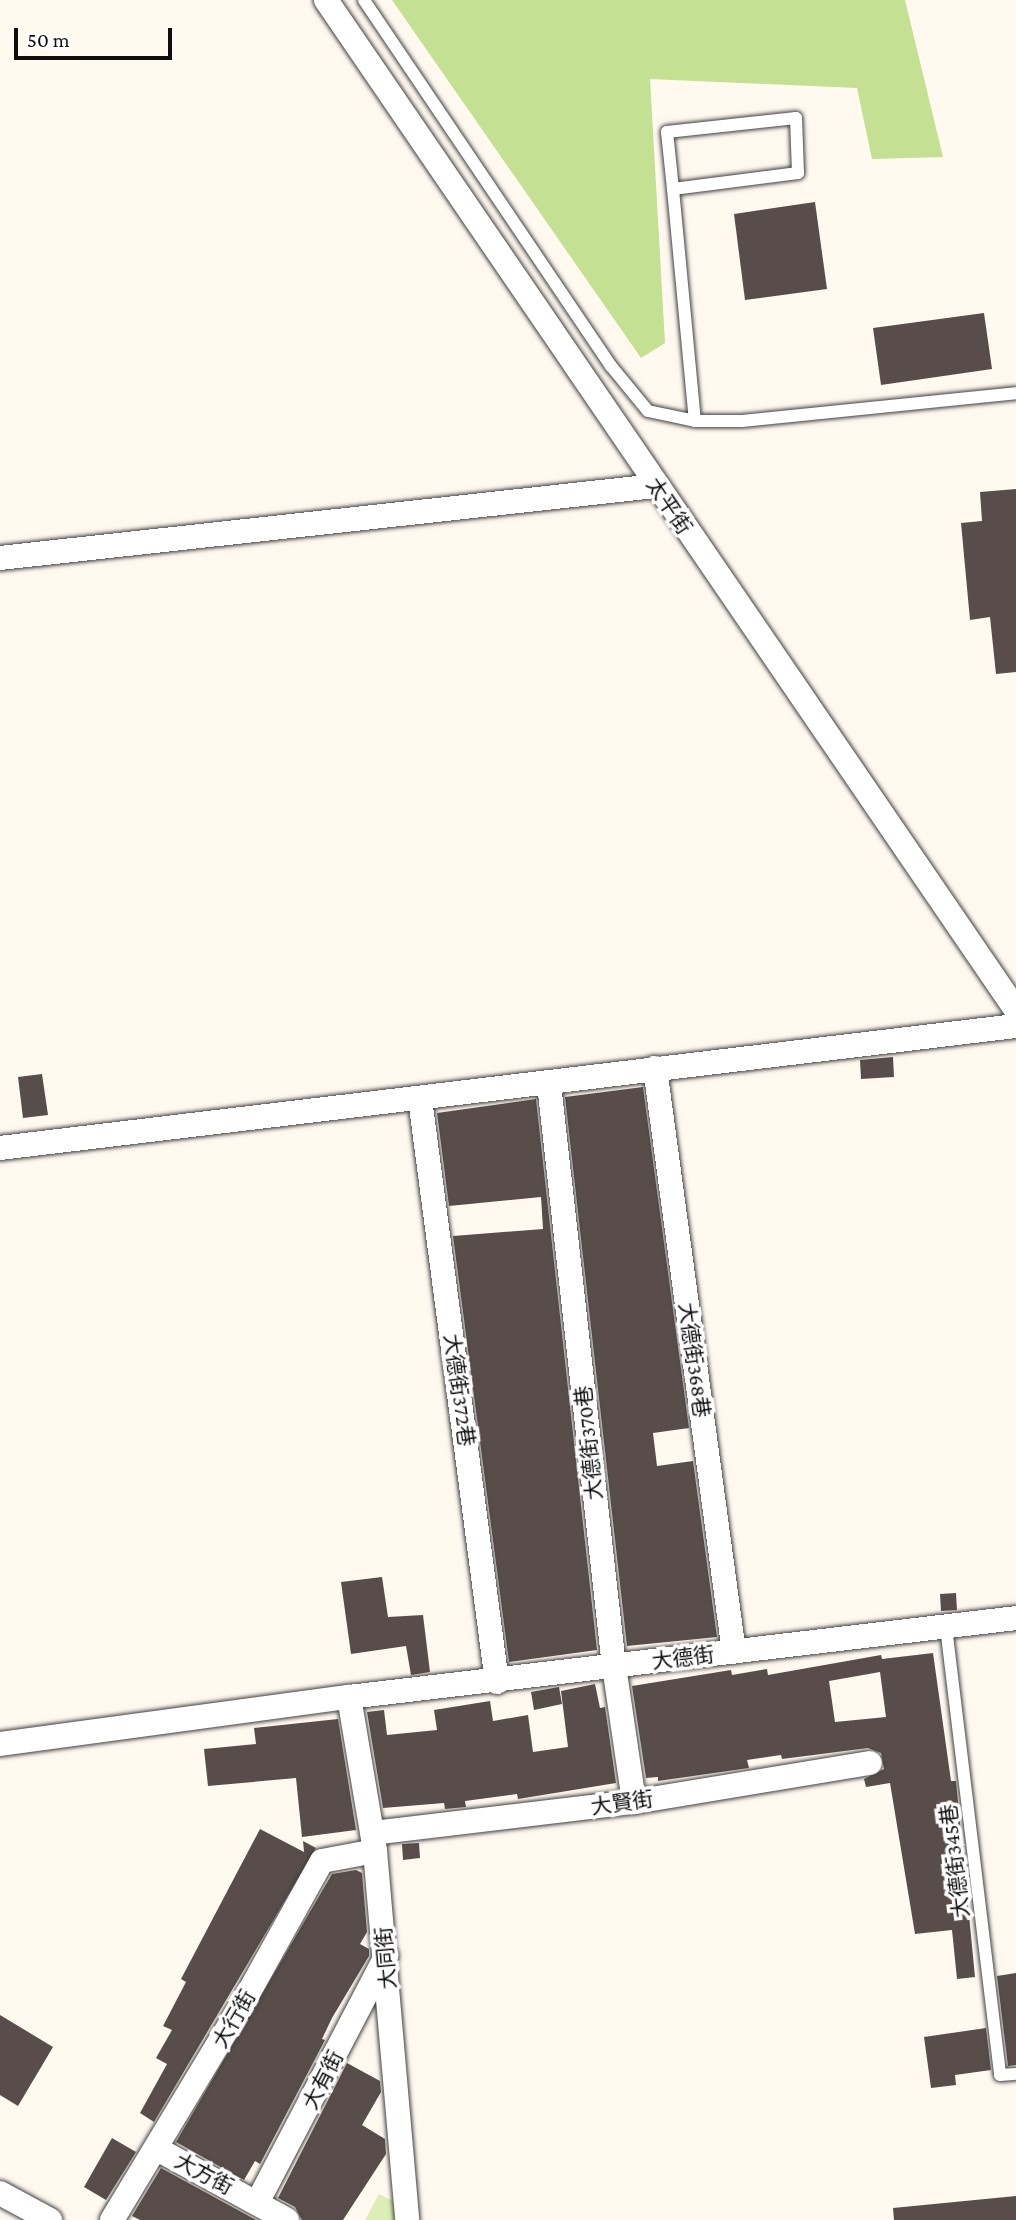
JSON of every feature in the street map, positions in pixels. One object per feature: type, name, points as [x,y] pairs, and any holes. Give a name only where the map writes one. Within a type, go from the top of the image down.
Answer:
[{"type":"street","name":"太平街","points":[[326,0],[655,486],[1016,1010]]},
{"type":"street","points":[[0,558],[655,486]]},
{"type":"street","points":[[0,1148],[1016,1026]]},
{"type":"street","name":"大德街368巷","points":[[655,1068],[734,1652]]},
{"type":"street","name":"大德街370巷","points":[[549,1084],[614,1666],[635,1802]]},
{"type":"street","name":"大德街372巷","points":[[420,1099],[498,1682]]},
{"type":"street","name":"大德街","points":[[0,1744],[349,1697],[498,1682],[1016,1618]]},
{"type":"street","name":"大同街","points":[[349,1697],[374,1842],[386,1955],[407,2220]]},
{"type":"street","name":"大賢街","points":[[374,1842],[870,1763]]},
{"type":"street","name":"大行街","points":[[112,2220],[157,2149],[322,1861],[374,1842]]},
{"type":"street","name":"大有街","points":[[257,2203],[386,1955]]},
{"type":"street","name":"大方街","points":[[157,2149],[287,2220]]},
{"type":"street","points":[[0,2193],[50,2220]]},
{"type":"lane","points":[[364,0],[611,366],[648,411],[695,421],[741,421],[1016,393]]},
{"type":"lane","points":[[673,189],[798,173],[796,118],[667,132],[695,421]]},
{"type":"lane","name":"大德街345巷","points":[[946,1627],[1000,2075],[1016,2074]]},
{"type":"green space","points":[[392,0],[905,0],[943,157],[872,159],[857,88],[650,79],[665,343],[641,358]]},
{"type":"green space","points":[[379,2194],[398,2204],[399,2220],[365,2220]]},
{"type":"building","points":[[815,202],[827,289],[745,300],[734,214]]},
{"type":"building","points":[[984,313],[992,369],[881,385],[873,328]]},
{"type":"building","points":[[1016,489],[1016,672],[996,674],[990,617],[970,620],[961,523],[982,521],[980,492]]},
{"type":"building","points":[[893,1057],[894,1077],[861,1079],[860,1060]]},
{"type":"building","points":[[42,1074],[48,1115],[23,1118],[18,1077]]},
{"type":"building","points":[[643,1087],[689,1428],[653,1433],[657,1466],[693,1461],[717,1637],[627,1646],[565,1097]]},
{"type":"building","points":[[536,1099],[597,1650],[509,1662],[453,1236],[543,1229],[541,1197],[449,1206],[437,1113]]},
{"type":"building","points":[[382,1577],[388,1617],[423,1615],[430,1672],[411,1675],[406,1646],[351,1654],[341,1582]]},
{"type":"building","points":[[956,1593],[957,1610],[941,1611],[940,1594]]},
{"type":"building","points":[[933,1653],[951,1781],[956,1781],[975,1977],[957,1979],[952,1930],[915,1934],[890,1783],[866,1787],[864,1779],[884,1769],[881,1753],[868,1748],[782,1759],[781,1755],[747,1760],[749,1768],[658,1781],[658,1777],[646,1778],[632,1686],[731,1670],[732,1675],[767,1669],[768,1675],[881,1655],[882,1659]],"holes":[[[880,1672],[886,1717],[835,1722],[829,1681]]]},
{"type":"building","points":[[595,1684],[600,1708],[605,1707],[616,1783],[518,1799],[517,1794],[465,1801],[466,1807],[445,1809],[444,1803],[383,1808],[367,1712],[384,1710],[387,1735],[437,1730],[434,1710],[490,1701],[493,1721],[528,1715],[533,1752],[568,1747],[561,1691]]},
{"type":"building","points":[[559,1687],[562,1704],[534,1710],[531,1692]]},
{"type":"building","points":[[338,1719],[356,1830],[302,1837],[296,1778],[208,1786],[204,1749],[256,1744],[254,1728]]},
{"type":"building","points":[[260,1829],[304,1852],[303,1841],[316,1848],[154,2122],[140,2113],[167,2064],[156,2058],[172,2030],[163,2026],[186,1982],[181,1979]]},
{"type":"building","points":[[419,1843],[420,1858],[403,1860],[402,1844]]},
{"type":"building","points":[[356,1870],[362,1873],[367,1932],[360,1944],[369,1949],[369,1956],[332,2018],[322,2039],[325,2040],[260,2164],[255,2161],[244,2180],[176,2142],[332,1874]]},
{"type":"building","points":[[1016,1973],[1016,2065],[1008,2066],[997,1976]]},
{"type":"building","points":[[0,2015],[53,2047],[18,2106],[0,2095]]},
{"type":"building","points":[[986,2028],[991,2070],[955,2075],[956,2085],[931,2088],[924,2037]]},
{"type":"building","points":[[347,2063],[380,2081],[381,2092],[362,2125],[385,2139],[386,2154],[343,2220],[302,2220],[295,2207],[278,2198]]},
{"type":"building","points":[[112,2138],[136,2152],[106,2200],[84,2187]]},
{"type":"building","points":[[161,2168],[256,2220],[140,2220],[132,2216]]},
{"type":"building","points":[[1016,2196],[1016,2220],[894,2220],[893,2208]]}]
